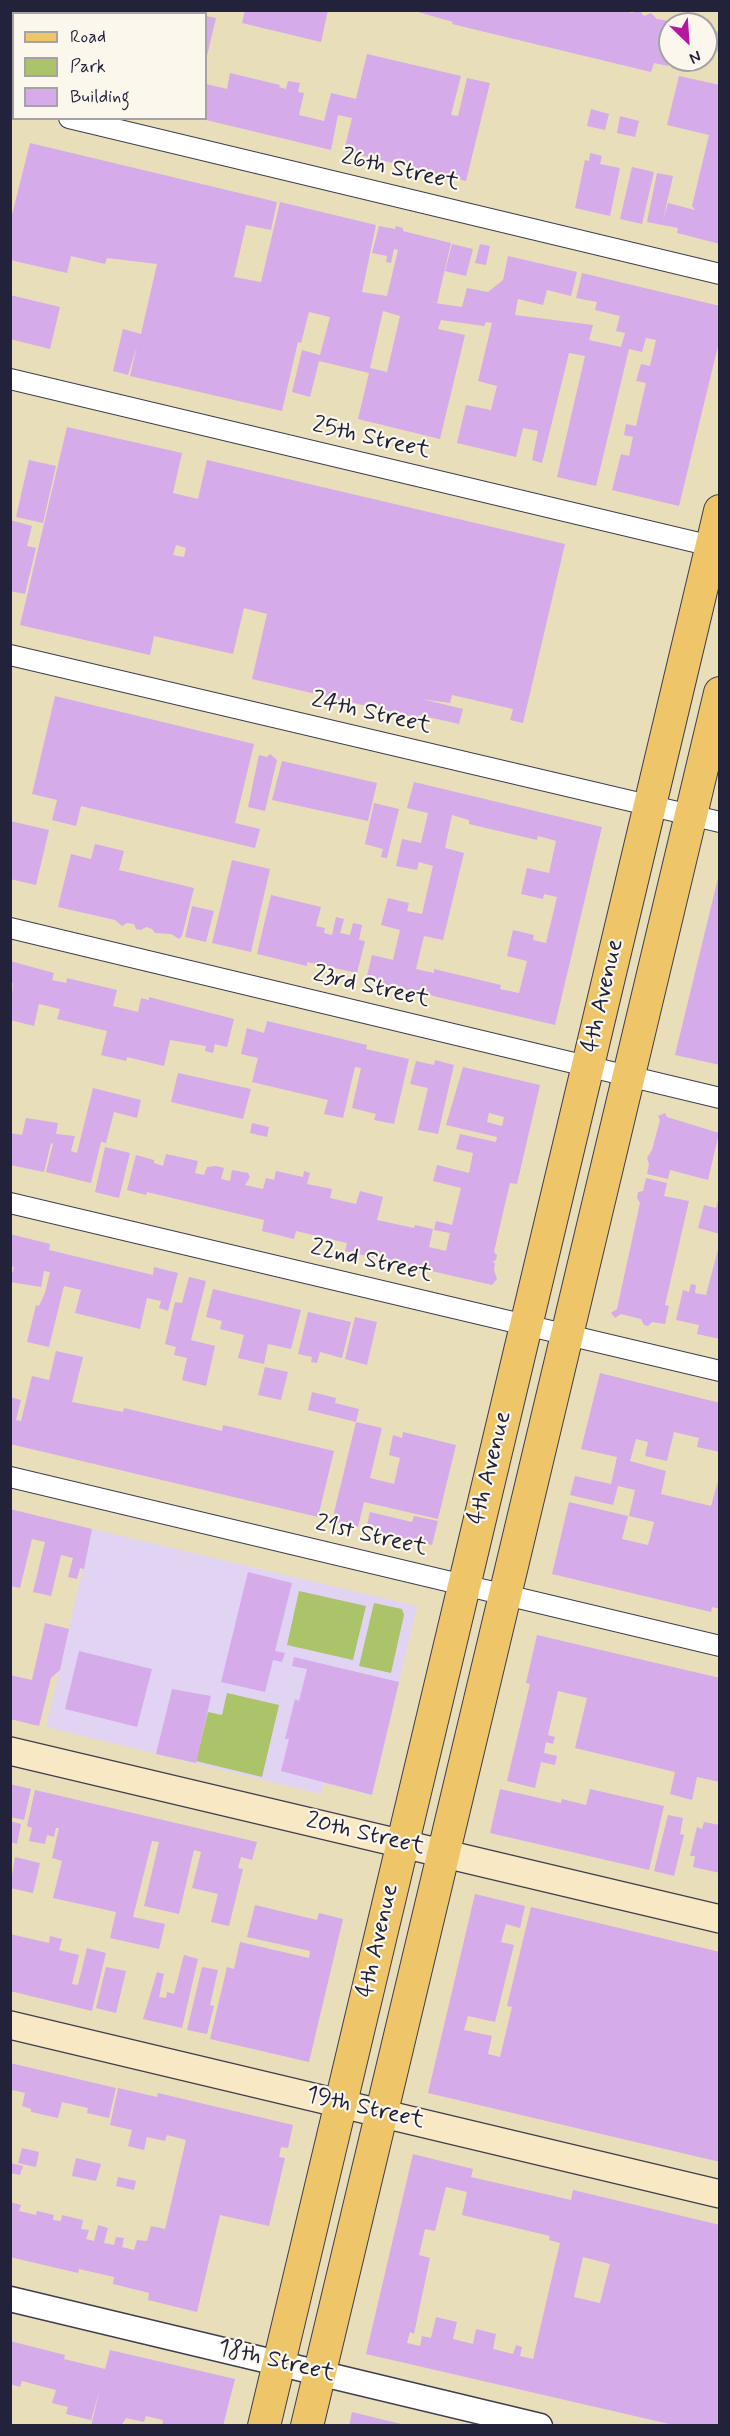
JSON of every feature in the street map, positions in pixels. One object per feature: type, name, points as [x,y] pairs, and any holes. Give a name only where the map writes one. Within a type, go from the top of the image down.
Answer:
[{"type":"main road","name":"4th Avenue","points":[[264,2426],[649,806],[715,547],[720,511]]},
{"type":"main road","name":"4th Avenue","points":[[307,2426],[628,1076],[705,819],[720,693]]},
{"type":"main road","name":"20th Street","points":[[10,1751],[720,1919]]},
{"type":"main road","name":"19th Street","points":[[10,2025],[720,2194]]},
{"type":"street","name":"26th Street","points":[[77,120],[720,274]]},
{"type":"street","name":"25th Street","points":[[10,379],[715,547]]},
{"type":"street","name":"24th Street","points":[[10,655],[705,819]]},
{"type":"street","name":"23rd Street","points":[[10,928],[720,1098]]},
{"type":"street","name":"22nd Street","points":[[10,1203],[720,1371]]},
{"type":"street","name":"21st Street","points":[[10,1477],[720,1646]]},
{"type":"street","name":"18th Street","points":[[10,2299],[540,2426]]},
{"type":"shaded area","points":[[92,1529],[417,1606],[372,1795],[324,1783],[321,1794],[46,1727]]},
{"type":"green space","points":[[299,1591],[366,1606],[353,1660],[287,1645]]},
{"type":"green space","points":[[374,1603],[402,1609],[404,1615],[391,1673],[359,1666]]},
{"type":"green space","points":[[227,1693],[279,1705],[262,1777],[196,1761],[208,1712],[222,1715]]},
{"type":"building","points":[[61,10],[124,10],[124,12],[60,12]]},
{"type":"building","points":[[140,10],[191,10],[190,12],[140,12]]},
{"type":"building","points":[[245,10],[328,10],[321,42],[242,23]]},
{"type":"building","points":[[411,10],[623,10],[632,13],[639,10],[644,16],[651,13],[658,19],[658,64],[654,63],[651,72],[452,24],[453,22]]},
{"type":"building","points":[[207,16],[216,18],[207,56]]},
{"type":"building","points":[[718,32],[720,32],[720,52],[718,52]]},
{"type":"building","points":[[367,54],[461,76],[451,115],[458,116],[467,78],[490,83],[466,181],[344,151],[352,118],[338,115],[331,150],[206,120],[207,84],[227,89],[230,73],[280,85],[279,87],[286,89],[288,81],[300,83],[298,92],[304,93],[299,115],[324,121],[331,93],[356,99]]},
{"type":"building","points":[[679,76],[720,85],[720,244],[677,233],[678,228],[647,222],[657,173],[673,176],[663,220],[668,203],[695,210],[692,206],[709,135],[667,125]]},
{"type":"building","points":[[591,109],[609,114],[605,130],[587,126]]},
{"type":"building","points":[[620,116],[639,121],[635,137],[617,133]]},
{"type":"building","points":[[30,143],[277,202],[271,230],[246,225],[234,277],[261,282],[280,202],[376,225],[362,292],[387,296],[398,250],[394,249],[391,263],[386,262],[387,256],[372,253],[379,226],[395,229],[396,226],[403,228],[403,231],[451,243],[437,303],[428,302],[462,307],[467,288],[488,292],[503,280],[508,256],[577,272],[571,296],[547,290],[543,305],[518,299],[515,315],[593,325],[589,340],[621,347],[625,333],[616,331],[620,316],[595,310],[597,302],[576,298],[582,273],[720,306],[720,338],[679,506],[612,490],[621,454],[629,456],[633,437],[624,435],[626,424],[636,426],[646,383],[636,381],[641,364],[650,366],[656,340],[646,338],[642,352],[629,349],[596,486],[557,477],[585,356],[569,353],[542,463],[532,460],[538,431],[523,428],[516,457],[457,443],[466,405],[491,410],[497,386],[478,381],[492,323],[486,322],[484,326],[441,320],[438,329],[465,335],[440,439],[358,419],[369,373],[319,361],[310,397],[292,392],[302,350],[320,355],[330,317],[309,312],[301,343],[298,342],[282,411],[130,376],[137,346],[128,375],[113,371],[123,329],[141,334],[157,264],[107,258],[105,264],[71,256],[67,273],[10,260],[10,223]],"holes":[[[383,311],[400,316],[387,372],[370,368]]]},
{"type":"building","points":[[590,153],[602,156],[600,164],[620,168],[610,216],[575,208],[585,160],[589,161]]},
{"type":"building","points":[[632,167],[654,172],[642,224],[620,219]]},
{"type":"building","points":[[452,244],[473,249],[466,276],[445,271]]},
{"type":"building","points":[[480,244],[490,246],[486,265],[475,263]]},
{"type":"building","points":[[10,295],[60,307],[50,349],[10,339]]},
{"type":"building","points":[[67,427],[182,453],[173,493],[198,499],[207,460],[565,544],[523,723],[510,720],[513,709],[452,695],[450,703],[422,699],[463,709],[459,724],[419,715],[418,718],[252,679],[267,614],[244,608],[233,654],[154,636],[150,655],[20,625]],"holes":[[[176,545],[186,548],[184,557],[173,555]]]},
{"type":"building","points":[[29,460],[56,466],[43,523],[16,517]]},
{"type":"building","points":[[10,520],[32,526],[27,546],[36,548],[25,594],[10,591]]},
{"type":"building","points":[[55,696],[254,744],[235,823],[260,829],[255,848],[81,806],[76,826],[52,820],[57,800],[32,794]]},
{"type":"building","points":[[270,754],[277,760],[265,811],[248,807],[259,755],[267,757]]},
{"type":"building","points":[[282,761],[377,783],[368,821],[272,800]]},
{"type":"building","points":[[414,782],[602,827],[555,1025],[366,980],[372,955],[393,960],[400,930],[381,925],[388,898],[409,903],[407,911],[422,914],[433,866],[419,862],[417,870],[396,866],[402,839],[421,843],[428,813],[407,808]],"holes":[[[452,815],[469,820],[469,824],[537,840],[538,836],[556,841],[549,873],[527,868],[521,894],[543,899],[544,894],[557,897],[546,943],[533,940],[534,935],[513,930],[507,956],[527,961],[519,993],[500,989],[501,985],[434,969],[434,973],[416,969],[424,936],[443,940],[464,853],[445,848]]]},
{"type":"building","points":[[374,803],[399,809],[387,858],[381,857],[383,849],[365,844]]},
{"type":"building","points":[[10,821],[49,830],[36,885],[10,879]]},
{"type":"building","points":[[95,844],[124,851],[119,870],[194,888],[182,936],[179,939],[171,934],[155,933],[146,927],[141,930],[136,929],[134,924],[127,923],[122,926],[115,920],[58,907],[71,854],[91,859]]},
{"type":"building","points":[[232,860],[270,869],[251,952],[212,943]]},
{"type":"building","points":[[720,870],[720,1065],[675,1055]]},
{"type":"building","points":[[271,895],[321,907],[316,926],[325,928],[324,933],[332,935],[336,917],[344,919],[340,933],[350,935],[353,923],[362,925],[359,940],[365,941],[357,973],[307,962],[307,966],[257,954]]},
{"type":"building","points":[[192,906],[214,911],[206,942],[185,937]]},
{"type":"building","points":[[10,961],[54,973],[52,980],[66,983],[67,978],[117,990],[113,1006],[138,1012],[141,998],[149,1000],[149,997],[234,1019],[227,1047],[215,1044],[213,1053],[205,1051],[206,1046],[170,1040],[164,1066],[127,1057],[126,1061],[101,1055],[107,1031],[57,1019],[60,1009],[39,1004],[34,1026],[10,1020],[13,983],[10,984]]},
{"type":"building","points":[[267,1021],[367,1045],[366,1049],[409,1059],[394,1124],[374,1120],[376,1114],[352,1108],[361,1068],[355,1067],[343,1118],[324,1114],[328,1100],[252,1082],[258,1058],[241,1054],[247,1028],[264,1033]]},
{"type":"building","points":[[435,1060],[454,1065],[438,1134],[418,1130],[428,1088],[410,1084],[416,1061],[434,1065]]},
{"type":"building","points":[[463,1067],[540,1085],[517,1184],[510,1183],[494,1252],[497,1255],[496,1260],[492,1262],[495,1263],[494,1270],[497,1279],[492,1285],[345,1251],[347,1243],[296,1231],[294,1239],[262,1231],[264,1220],[147,1192],[146,1195],[127,1190],[136,1155],[154,1160],[154,1163],[163,1166],[166,1154],[198,1161],[195,1173],[204,1175],[207,1167],[224,1168],[221,1179],[230,1181],[232,1170],[248,1173],[250,1177],[245,1185],[263,1189],[266,1178],[274,1180],[276,1171],[303,1177],[304,1171],[310,1173],[307,1184],[332,1189],[330,1198],[356,1204],[360,1191],[383,1197],[377,1220],[414,1228],[415,1225],[433,1229],[429,1247],[446,1251],[450,1233],[434,1230],[436,1221],[452,1225],[461,1188],[433,1181],[437,1165],[469,1173],[473,1153],[456,1149],[460,1134],[496,1142],[497,1137],[446,1125]],"holes":[[[489,1113],[504,1117],[502,1126],[487,1122]]]},
{"type":"building","points":[[178,1073],[251,1089],[243,1119],[171,1102]]},
{"type":"building","points":[[93,1088],[141,1100],[137,1118],[114,1112],[106,1143],[101,1142],[91,1183],[46,1172],[53,1144],[51,1143],[44,1172],[10,1165],[10,1133],[22,1135],[26,1118],[58,1123],[56,1134],[75,1136],[71,1151],[77,1153]]},
{"type":"building","points":[[665,1113],[667,1117],[719,1133],[708,1180],[670,1170],[668,1179],[647,1174],[649,1164],[647,1158],[652,1150],[660,1120],[658,1116]]},
{"type":"building","points":[[252,1123],[269,1127],[267,1137],[250,1133]]},
{"type":"building","points":[[105,1147],[130,1153],[119,1198],[95,1192]]},
{"type":"building","points":[[646,1178],[667,1183],[664,1196],[689,1201],[665,1305],[669,1306],[665,1324],[652,1322],[648,1326],[644,1325],[641,1319],[621,1314],[615,1318],[611,1313],[617,1309],[640,1203],[637,1198],[638,1192],[643,1191]]},
{"type":"building","points":[[719,1197],[720,1234],[698,1228],[704,1205],[716,1208]]},
{"type":"building","points":[[10,1234],[50,1244],[49,1250],[153,1275],[154,1267],[178,1273],[168,1311],[159,1308],[161,1301],[147,1298],[140,1329],[75,1313],[81,1290],[64,1286],[49,1347],[27,1342],[36,1305],[39,1306],[45,1293],[50,1272],[44,1271],[41,1287],[10,1282],[10,1272],[13,1272],[14,1267],[10,1266]]},
{"type":"building","points":[[720,1242],[720,1339],[697,1334],[699,1325],[676,1320],[683,1290],[689,1292],[691,1284],[696,1285],[695,1293],[706,1295]]},
{"type":"building","points":[[189,1277],[206,1281],[191,1340],[215,1346],[206,1386],[182,1380],[187,1358],[174,1355],[176,1347],[165,1344],[175,1302],[182,1303]]},
{"type":"building","points":[[213,1289],[301,1310],[291,1349],[268,1344],[264,1364],[238,1358],[244,1335],[220,1329],[222,1321],[206,1317]]},
{"type":"building","points":[[308,1312],[351,1322],[342,1358],[320,1352],[317,1363],[311,1362],[312,1357],[298,1354]]},
{"type":"building","points":[[355,1317],[377,1322],[367,1365],[345,1359]]},
{"type":"building","points":[[56,1351],[83,1357],[72,1402],[123,1412],[124,1408],[222,1431],[223,1425],[334,1451],[318,1517],[10,1444],[10,1397],[21,1400],[16,1420],[21,1421],[32,1376],[49,1380]]},
{"type":"building","points":[[265,1367],[288,1372],[281,1400],[258,1395]]},
{"type":"building","points":[[600,1373],[720,1403],[720,1452],[697,1447],[699,1438],[674,1432],[667,1461],[645,1456],[648,1442],[636,1439],[630,1461],[666,1471],[661,1494],[711,1506],[720,1474],[720,1609],[712,1607],[711,1612],[552,1574],[569,1502],[628,1516],[622,1539],[648,1545],[654,1522],[629,1516],[635,1490],[618,1486],[613,1505],[570,1495],[575,1476],[611,1484],[617,1457],[581,1449]]},
{"type":"building","points":[[312,1392],[336,1398],[335,1403],[359,1409],[356,1422],[308,1410]]},
{"type":"building","points":[[356,1422],[382,1428],[370,1478],[394,1484],[400,1458],[389,1455],[393,1435],[402,1438],[403,1432],[456,1445],[438,1519],[364,1502],[358,1527],[332,1521]]},
{"type":"building","points":[[10,1509],[92,1529],[84,1569],[80,1568],[77,1579],[68,1577],[73,1558],[61,1555],[51,1596],[33,1592],[45,1542],[32,1539],[20,1588],[10,1586]]},
{"type":"building","points":[[370,1512],[412,1522],[414,1516],[438,1521],[432,1545],[366,1529]]},
{"type":"building","points":[[248,1572],[292,1583],[275,1651],[285,1653],[282,1662],[273,1660],[265,1692],[221,1682]]},
{"type":"building","points":[[45,1623],[69,1629],[60,1670],[51,1678],[39,1726],[10,1719],[10,1675],[32,1680]]},
{"type":"building","points":[[537,1635],[720,1678],[720,1782],[697,1777],[692,1800],[670,1794],[675,1772],[575,1748],[587,1698],[558,1691],[548,1735],[555,1737],[553,1744],[546,1742],[544,1753],[557,1756],[555,1765],[541,1762],[535,1788],[507,1781],[530,1684],[526,1683]]},
{"type":"building","points":[[79,1651],[152,1669],[137,1727],[65,1709]]},
{"type":"building","points":[[294,1657],[399,1682],[372,1795],[281,1771],[289,1739],[285,1739],[295,1699],[299,1701],[307,1669],[292,1666]]},
{"type":"building","points":[[172,1689],[211,1696],[196,1763],[156,1754]]},
{"type":"building","points":[[10,1784],[31,1789],[24,1820],[10,1817]]},
{"type":"building","points":[[500,1789],[561,1803],[562,1799],[586,1805],[590,1789],[664,1806],[649,1870],[490,1833]]},
{"type":"building","points":[[35,1790],[257,1842],[252,1860],[241,1857],[238,1868],[243,1869],[229,1926],[211,1922],[218,1894],[192,1888],[201,1852],[194,1850],[179,1914],[144,1906],[159,1842],[152,1841],[133,1917],[165,1924],[159,1949],[110,1938],[116,1912],[53,1898],[62,1861],[52,1858],[59,1828],[56,1828],[54,1837],[47,1835],[45,1844],[29,1841],[32,1828],[27,1826]]},
{"type":"building","points":[[668,1815],[683,1818],[680,1834],[684,1835],[674,1876],[654,1871]]},
{"type":"building","points":[[10,1821],[21,1824],[17,1844],[10,1842]]},
{"type":"building","points":[[704,1822],[720,1825],[720,1873],[693,1867],[695,1856],[690,1856],[697,1827],[702,1829]]},
{"type":"building","points":[[15,1857],[40,1863],[33,1893],[10,1888]]},
{"type":"building","points":[[475,1894],[525,1906],[520,1928],[506,1924],[501,1942],[514,1945],[495,2022],[468,2016],[464,2030],[492,2036],[488,2054],[500,2057],[512,2007],[507,2006],[531,1907],[720,1952],[720,2162],[428,2093]]},
{"type":"building","points":[[255,1905],[317,1920],[319,1913],[343,1919],[309,2062],[210,2039],[227,1967],[234,1969],[240,1942],[309,1958],[310,1951],[247,1937]]},
{"type":"building","points":[[10,1934],[49,1943],[50,1936],[62,1939],[59,1950],[79,1955],[72,1984],[78,1985],[87,1948],[106,1953],[92,2011],[10,1991]]},
{"type":"building","points":[[184,1955],[198,1959],[182,2028],[143,2019],[157,1972],[164,1974],[159,1997],[166,1998],[167,1992],[174,1994]]},
{"type":"building","points":[[106,1967],[126,1971],[116,2013],[96,2008]]},
{"type":"building","points":[[202,1967],[218,1970],[210,2005],[214,2006],[207,2034],[187,2030]]},
{"type":"building","points":[[10,2063],[116,2088],[109,2118],[87,2113],[88,2108],[62,2102],[58,2118],[31,2112],[31,2109],[22,2106],[25,2093],[13,2090],[10,2095]]},
{"type":"building","points":[[118,2088],[157,2097],[158,2093],[293,2125],[288,2148],[281,2147],[279,2157],[285,2158],[269,2226],[220,2215],[197,2312],[148,2300],[149,2293],[113,2284],[114,2277],[79,2269],[78,2273],[10,2257],[10,2202],[21,2205],[19,2211],[36,2215],[37,2211],[54,2215],[53,2220],[61,2221],[62,2215],[83,2220],[81,2229],[89,2230],[86,2239],[94,2241],[98,2225],[108,2228],[104,2243],[114,2245],[116,2237],[124,2238],[122,2247],[134,2250],[137,2240],[147,2241],[151,2226],[165,2229],[186,2140],[167,2135],[165,2141],[147,2137],[144,2150],[128,2146],[132,2130],[110,2125]]},
{"type":"building","points":[[22,2148],[39,2152],[36,2167],[18,2163]]},
{"type":"building","points":[[413,2154],[473,2169],[471,2177],[571,2200],[573,2190],[720,2225],[720,2426],[678,2426],[366,2354]],"holes":[[[446,2187],[467,2192],[462,2215],[550,2236],[549,2240],[560,2243],[533,2359],[520,2356],[522,2347],[516,2345],[513,2354],[493,2349],[496,2334],[476,2329],[473,2344],[453,2339],[457,2322],[436,2317],[431,2338],[422,2336],[420,2346],[407,2343],[410,2332],[414,2334],[430,2258],[419,2255],[425,2229],[435,2231]],[[583,2257],[610,2264],[600,2303],[574,2297]]]},
{"type":"building","points":[[76,2158],[101,2164],[96,2181],[72,2176]]},
{"type":"building","points":[[10,2163],[23,2166],[20,2175],[10,2173]]},
{"type":"building","points":[[118,2177],[136,2181],[134,2190],[116,2186]]},
{"type":"building","points":[[10,2341],[65,2355],[64,2359],[105,2369],[110,2350],[235,2379],[223,2426],[162,2426],[163,2420],[146,2416],[144,2422],[126,2418],[121,2426],[91,2426],[100,2389],[91,2420],[66,2414],[68,2407],[52,2403],[56,2390],[22,2381],[20,2387],[10,2384]]},
{"type":"building","points":[[352,2412],[405,2425],[349,2426]]}]
